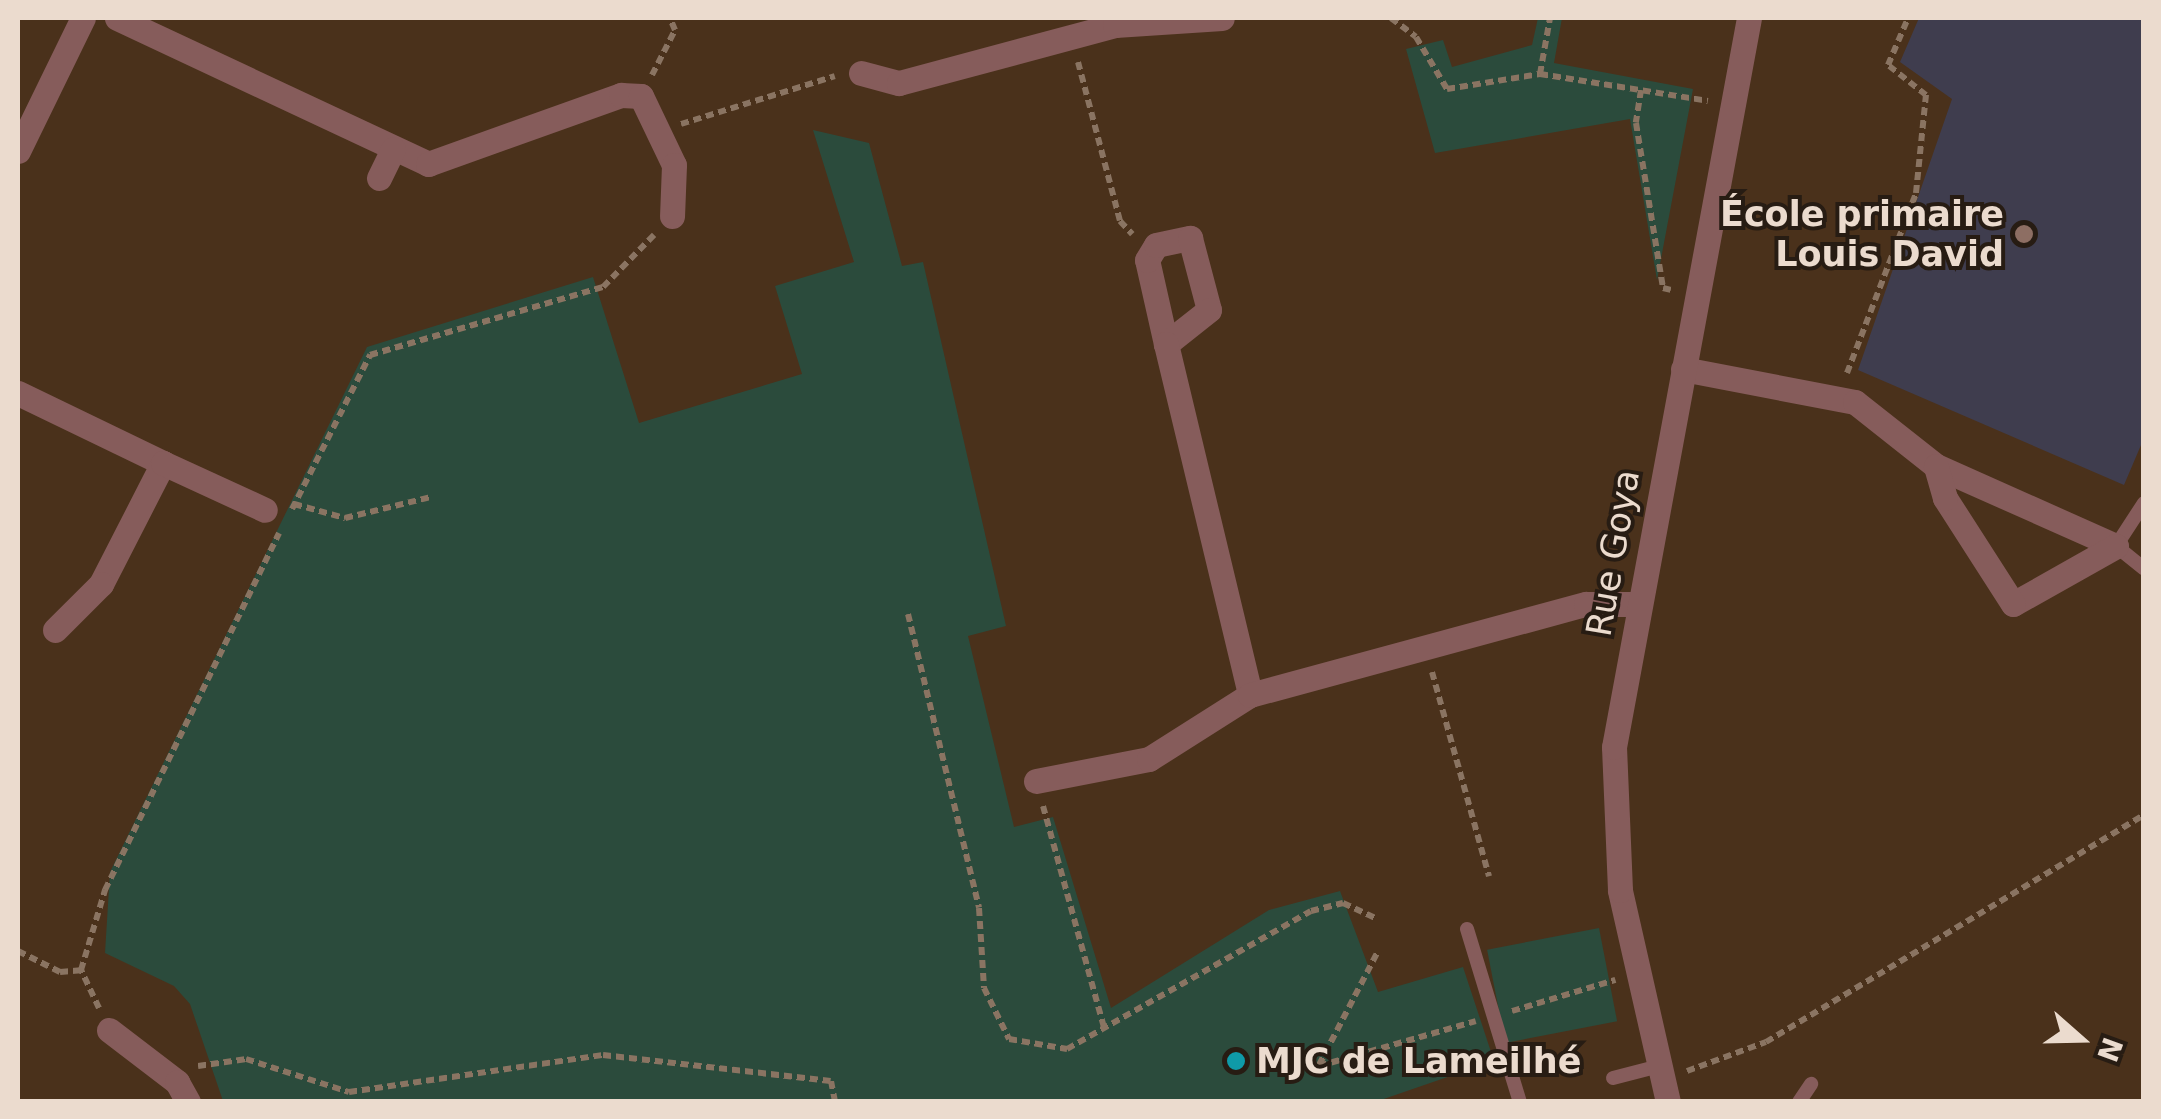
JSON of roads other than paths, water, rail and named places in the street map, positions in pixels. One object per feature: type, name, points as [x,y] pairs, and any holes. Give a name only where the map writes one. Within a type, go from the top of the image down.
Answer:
[{"type":"street","points":[[18,151],[83,18]]},
{"type":"street","points":[[117,18],[393,150],[440,164],[621,95],[642,96],[662,130],[674,165],[672,216]]},
{"type":"street","points":[[862,74],[899,83],[1114,21],[1222,18]]},
{"type":"street","name":"Rue Goya","points":[[1663,1082],[1614,843],[1614,748],[1749,18]]},
{"type":"street","points":[[379,178],[393,150]]},
{"type":"street","points":[[1166,344],[1210,301],[1190,238],[1149,250],[1166,344],[1250,695]]},
{"type":"street","points":[[1683,369],[1841,398],[1872,411],[1936,466],[2116,546]]},
{"type":"street","points":[[18,393],[265,510]]},
{"type":"street","points":[[55,630],[101,584],[162,463]]},
{"type":"street","points":[[1936,466],[1945,498],[2013,604],[2116,546]]},
{"type":"street","points":[[1036,780],[1149,759],[1250,695],[1586,604],[1638,604]]},
{"type":"street","points":[[109,1030],[183,1092]]},
{"type":"lane","points":[[2144,503],[2116,546],[2144,569]]},
{"type":"lane","points":[[1468,929],[1520,1102]]},
{"type":"lane","points":[[1613,1078],[1663,1082]]},
{"type":"lane","points":[[1799,1102],[1811,1084]]},
{"type":"place","name":"École primaire Louis David","points":[[2024,234]]},
{"type":"place","name":"MJC de Lameilhé","points":[[1236,1061]]}]
